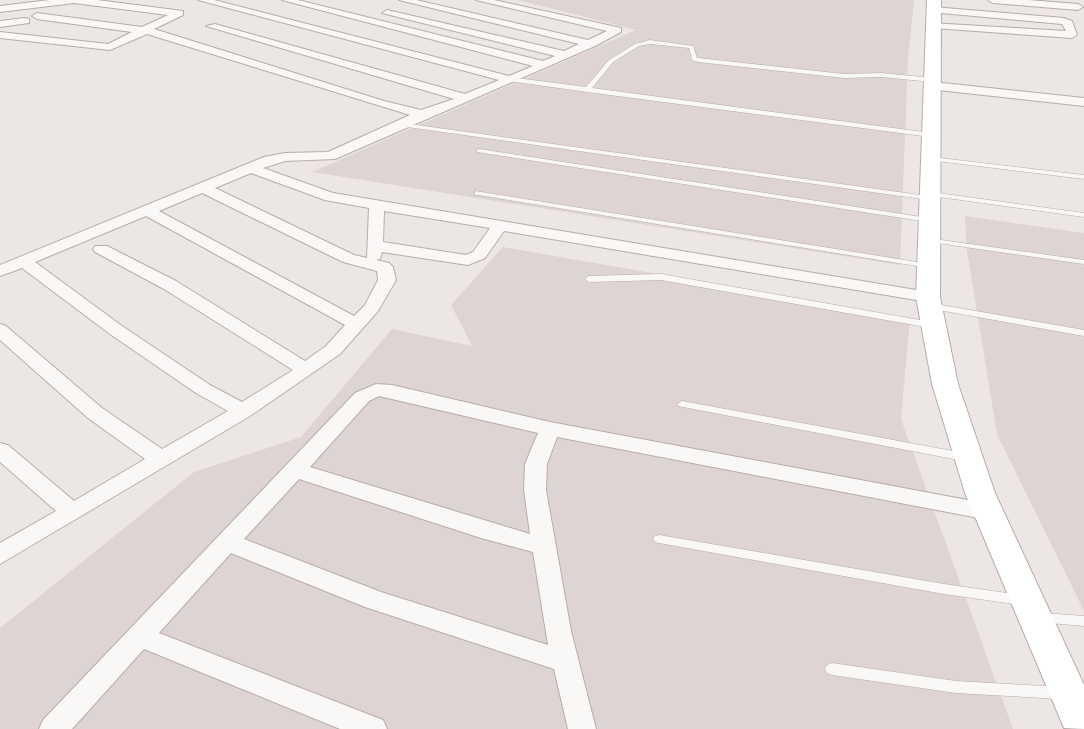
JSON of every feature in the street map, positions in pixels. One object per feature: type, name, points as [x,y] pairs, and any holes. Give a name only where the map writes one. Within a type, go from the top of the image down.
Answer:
[{"type":"main road","points":[[933,12],[929,266],[931,310],[945,384],[989,512],[1084,728]]},
{"type":"street","points":[[0,34],[75,0]]},
{"type":"street","points":[[0,9],[75,0],[179,13],[120,45],[104,48],[0,34]]},
{"type":"street","points":[[203,0],[227,2],[248,10],[509,79]]},
{"type":"street","points":[[287,0],[323,4],[391,27],[544,65]]},
{"type":"street","points":[[334,0],[566,55]]},
{"type":"street","points":[[383,90],[394,0]]},
{"type":"street","points":[[404,0],[591,44]]},
{"type":"street","points":[[8,270],[251,168],[285,157],[330,156],[425,113],[544,65],[617,30],[481,0]]},
{"type":"street","points":[[993,0],[1078,7]]},
{"type":"street","points":[[1027,3],[1032,18]]},
{"type":"street","points":[[177,41],[267,4]]},
{"type":"street","points":[[252,63],[323,4]]},
{"type":"street","points":[[933,12],[1067,22],[1072,35],[933,12]]},
{"type":"street","points":[[37,16],[148,31],[252,63],[383,90],[465,98]]},
{"type":"street","points":[[0,24],[25,21]]},
{"type":"street","points":[[211,26],[276,44],[383,90],[425,113]]},
{"type":"street","points":[[933,83],[1084,102]]},
{"type":"street","points":[[251,168],[316,194],[500,225],[931,310]]},
{"type":"street","points":[[204,188],[349,259],[374,256],[468,260],[480,255],[500,225]]},
{"type":"street","points":[[0,555],[243,411],[332,350],[358,325],[387,280],[387,271],[374,256],[377,205]]},
{"type":"street","points":[[148,211],[358,325]]},
{"type":"street","points":[[101,249],[170,285],[306,370]]},
{"type":"street","points":[[8,270],[116,330],[203,389],[243,411]]},
{"type":"street","points":[[0,330],[95,413],[162,460]]},
{"type":"street","points":[[53,729],[362,397],[376,390],[392,391],[550,429],[804,480],[989,512]]},
{"type":"street","points":[[550,429],[534,472],[543,546],[582,729]]},
{"type":"street","points":[[0,450],[72,512]]},
{"type":"street","points":[[296,470],[489,532],[543,546]]},
{"type":"street","points":[[228,542],[374,600],[566,662]]},
{"type":"street","points":[[139,636],[373,729]]},
{"type":"lane","points":[[587,90],[611,61],[637,45],[650,42],[691,47],[694,59],[698,60],[844,76],[880,75],[933,83]]},
{"type":"lane","points":[[509,79],[931,147],[1084,177]]},
{"type":"lane","points":[[402,125],[929,213],[1084,262]]},
{"type":"lane","points":[[479,151],[929,213],[1084,215]]},
{"type":"lane","points":[[478,193],[929,266]]},
{"type":"lane","points":[[589,279],[661,277],[931,310],[1084,333]]},
{"type":"lane","points":[[682,404],[969,457]]},
{"type":"lane","points":[[659,539],[944,589],[1084,621]]},
{"type":"lane","points":[[832,668],[967,689],[1069,693]]},
{"type":"shaded area","points":[[518,0],[914,0],[908,58],[900,265],[312,172],[636,30]]},
{"type":"shaded area","points":[[965,216],[1084,233],[1084,611],[997,434],[967,251]]},
{"type":"shaded area","points":[[503,247],[910,318],[901,419],[1013,729],[0,729],[0,628],[194,472],[301,437],[392,329],[472,346],[451,305]]}]
